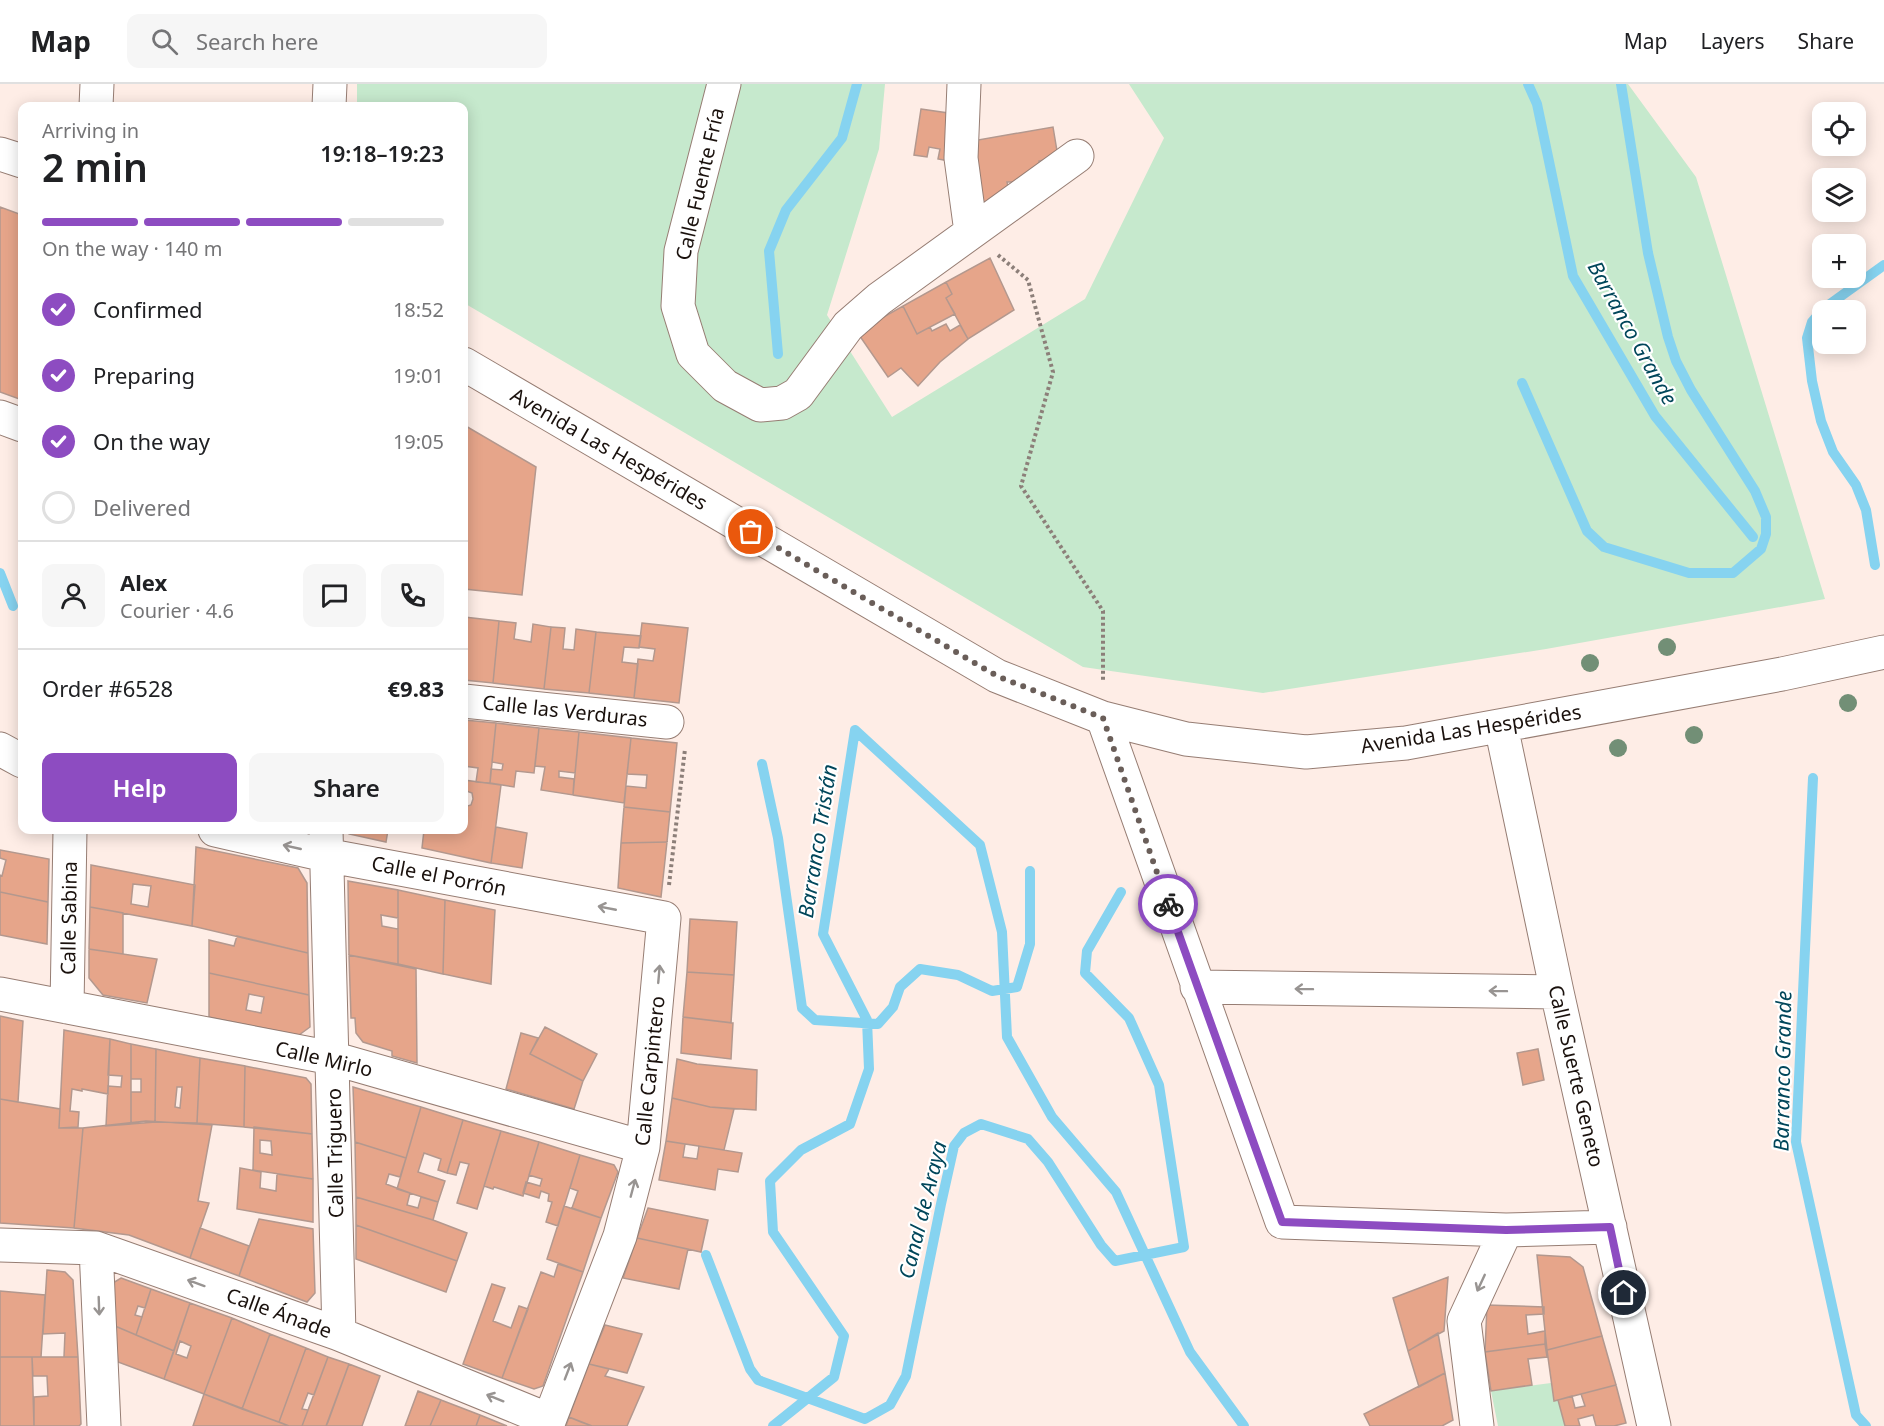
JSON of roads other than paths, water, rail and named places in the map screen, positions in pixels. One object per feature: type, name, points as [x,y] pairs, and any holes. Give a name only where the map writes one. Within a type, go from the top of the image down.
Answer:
[{"type":"street","points":[[96,102],[97,84]]},
{"type":"street","points":[[329,102],[330,84]]},
{"type":"street","name":"Calle Fuente Fría","points":[[724,84],[681,251],[678,306],[693,354],[725,386],[760,405],[782,403],[798,394],[848,326],[879,299],[1077,156]]},
{"type":"street","points":[[964,84],[961,158],[971,232]]},
{"type":"street","points":[[0,154],[18,160]]},
{"type":"street","name":"Avenida Las Hespérides","points":[[468,366],[997,676],[1103,718],[1186,739],[1306,752],[1406,743],[1782,674],[1884,652]]},
{"type":"street","points":[[0,417],[18,423]]},
{"type":"street","name":"Calle las Verduras","points":[[468,701],[667,722]]},
{"type":"street","points":[[1103,718],[1282,1222],[1506,1230],[1610,1227]]},
{"type":"street","name":"Calle Suerte Geneto","points":[[1501,726],[1557,992],[1654,1426]]},
{"type":"street","points":[[0,749],[18,759]]},
{"type":"street","name":"Calle Sabina","points":[[67,1007],[70,834]]},
{"type":"street","name":"Calle el Porrón","points":[[252,834],[326,842],[664,918]]},
{"type":"street","name":"Calle Triguero","points":[[326,842],[339,1334]]},
{"type":"street","name":"Calle Carpintero","points":[[548,1423],[620,1236],[643,1147],[664,918]]},
{"type":"street","points":[[1197,987],[1557,992]]},
{"type":"street","name":"Calle Mirlo","points":[[0,994],[332,1058],[643,1147]]},
{"type":"street","points":[[1477,1426],[1464,1321],[1506,1230]]},
{"type":"street","name":"Calle Ánade","points":[[0,1245],[96,1248],[339,1334],[548,1423]]},
{"type":"street","points":[[96,1248],[104,1426]]},
{"type":"waterway","points":[[778,354],[769,251],[786,210],[842,138],[857,84]]},
{"type":"waterway","name":"Barranco Grande","points":[[1528,84],[1537,104],[1573,276],[1655,416],[1753,537]]},
{"type":"waterway","points":[[1522,383],[1587,531],[1604,547],[1689,573],[1733,573],[1761,549],[1766,534],[1766,517],[1755,491],[1691,390],[1676,361],[1668,337],[1648,253],[1621,84]]},
{"type":"waterway","name":"Canal de Araya","points":[[1875,565],[1866,510],[1856,485],[1833,452],[1821,421],[1812,381],[1807,338],[1812,322],[1823,309],[1884,265]]},
{"type":"waterway","name":"Canal de Araya","points":[[0,573],[13,606]]},
{"type":"waterway","points":[[855,730],[980,845],[1002,932],[1007,1037],[1052,1117],[1116,1192],[1190,1352],[1244,1426]]},
{"type":"waterway","name":"Barranco Tristán","points":[[773,1426],[834,1377],[844,1336],[773,1232],[770,1181],[801,1150],[850,1124],[869,1069],[867,1020],[823,934],[855,730]]},
{"type":"waterway","points":[[762,764],[778,838],[802,1008],[815,1020],[878,1024],[893,1007],[900,987],[920,969],[958,975],[992,991],[1017,987],[1030,944],[1030,871]]},
{"type":"waterway","name":"Barranco Grande","points":[[1813,778],[1796,1142],[1856,1415],[1866,1426]]},
{"type":"waterway","name":"Canal de Araya","points":[[706,1255],[750,1369],[758,1380],[865,1419],[890,1405],[906,1376],[954,1146],[964,1133],[981,1124],[1028,1139],[1048,1162],[1101,1245],[1115,1261],[1184,1247],[1159,1085],[1129,1018],[1085,973],[1087,951],[1121,892]]}]
